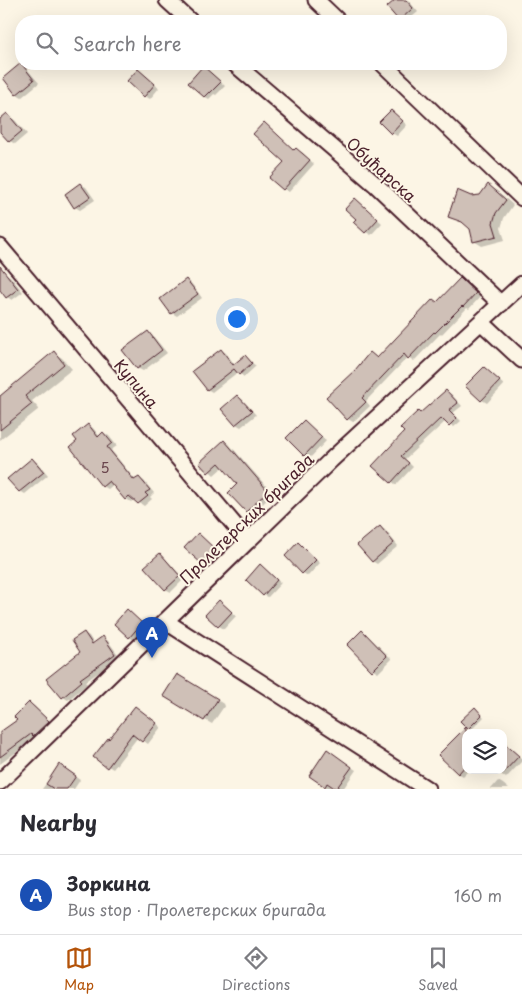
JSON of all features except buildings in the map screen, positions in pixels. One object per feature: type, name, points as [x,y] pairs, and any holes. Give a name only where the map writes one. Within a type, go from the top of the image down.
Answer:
[{"type":"street","points":[[167,0],[183,15]]},
{"type":"street","points":[[316,0],[332,15]]},
{"type":"street","name":"Обућарска","points":[[243,70],[376,185],[501,304]]},
{"type":"street","points":[[388,70],[522,198]]},
{"type":"street","name":"Купина","points":[[0,247],[248,541]]},
{"type":"street","name":"Пролетерских бригада","points":[[0,782],[331,460],[522,284]]},
{"type":"street","points":[[481,322],[522,360]]},
{"type":"street","points":[[165,621],[427,789]]},
{"type":"place","name":"Зоркина","points":[[152,658]]}]
